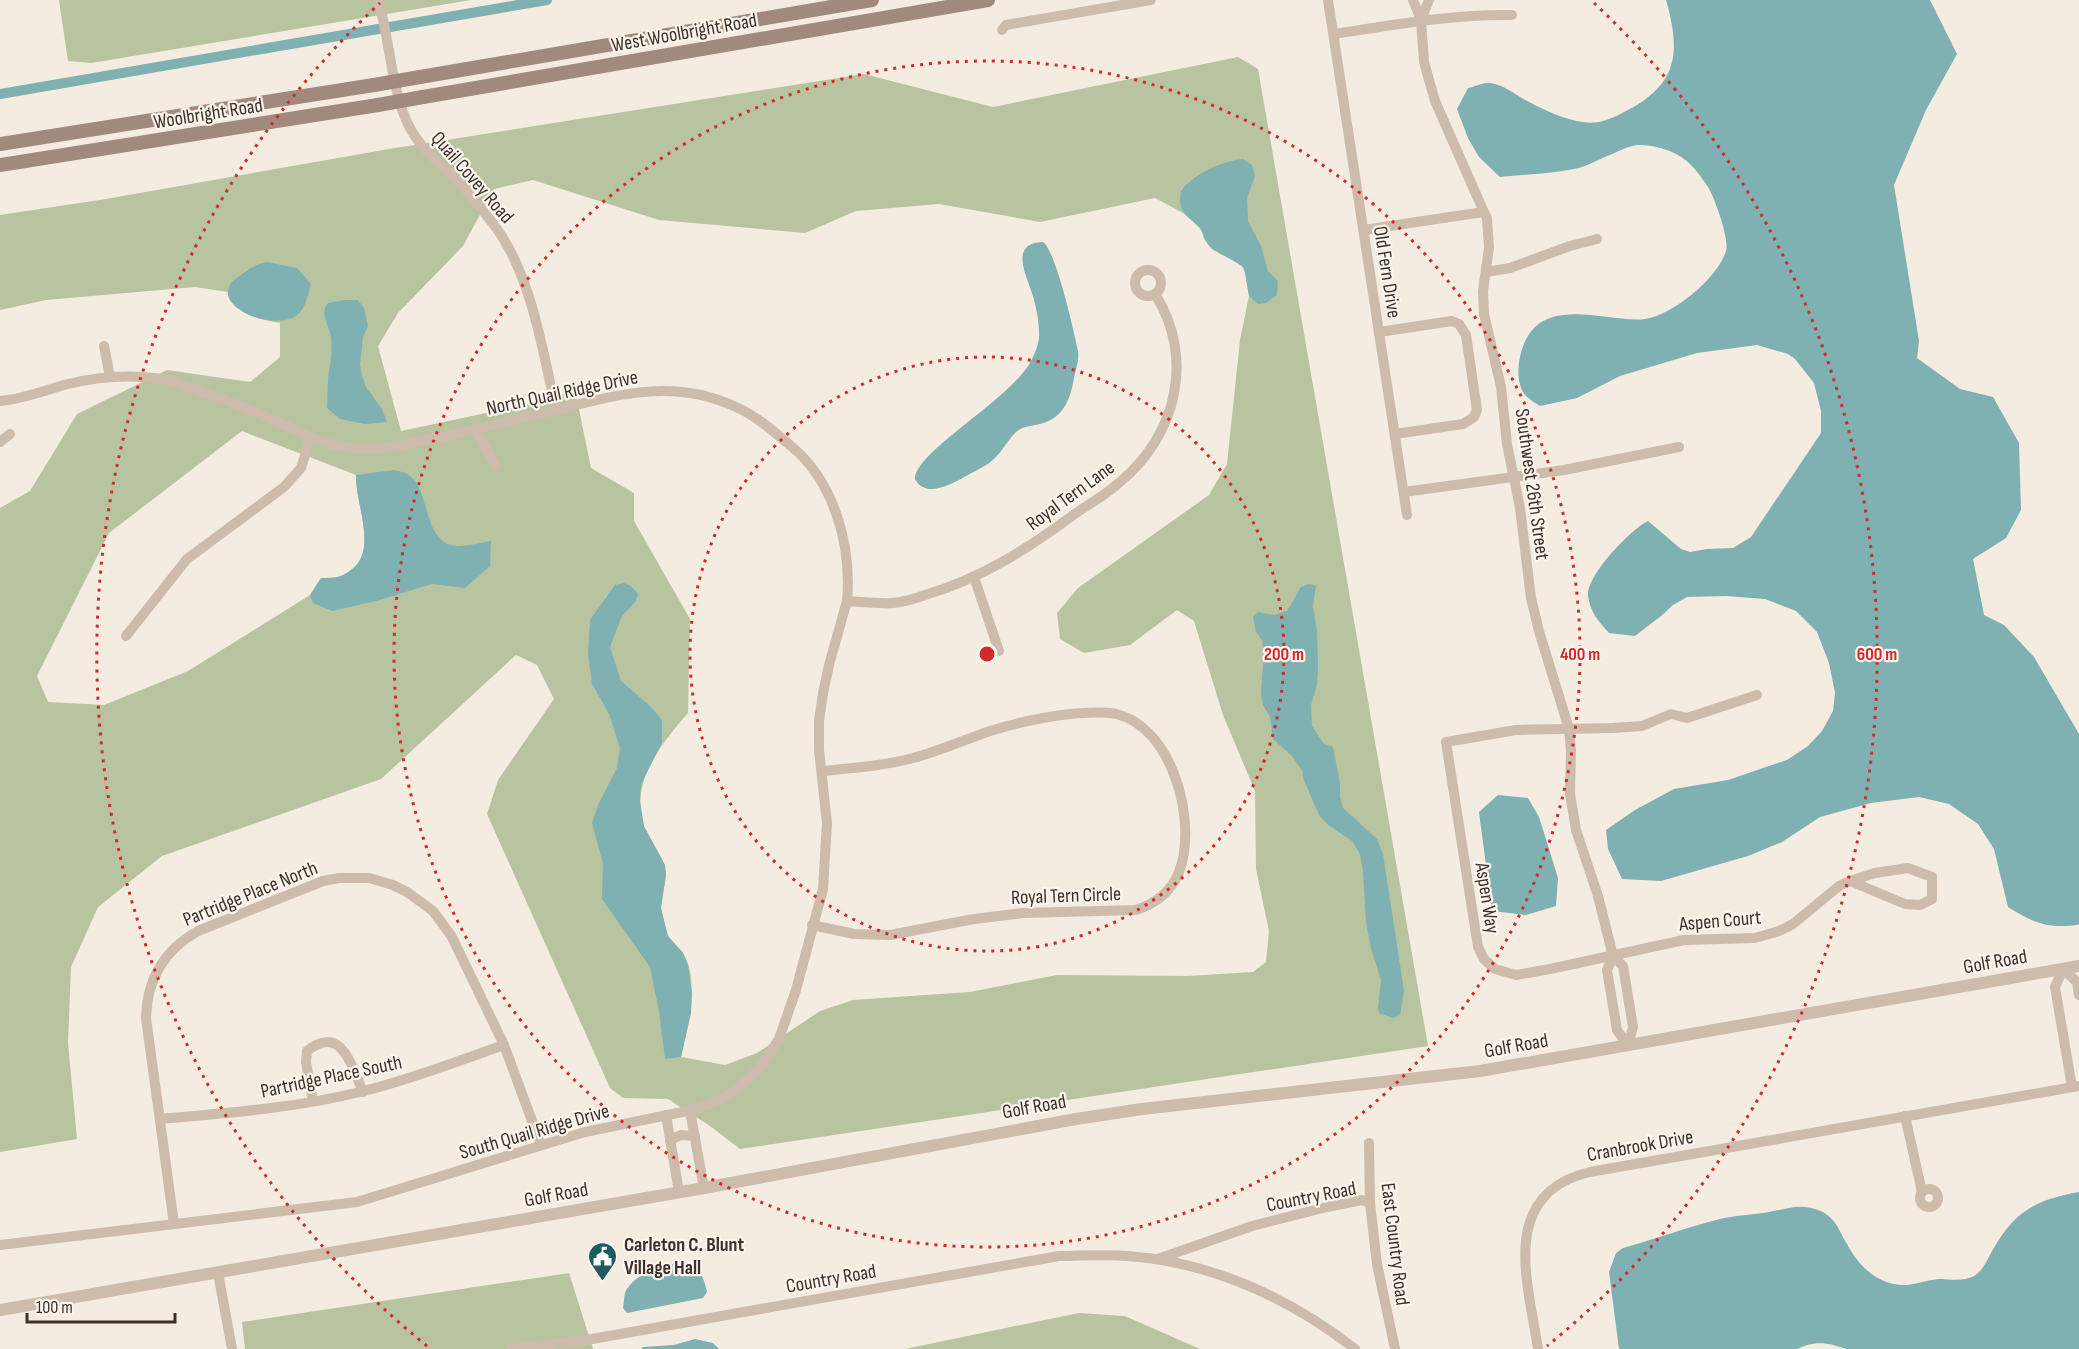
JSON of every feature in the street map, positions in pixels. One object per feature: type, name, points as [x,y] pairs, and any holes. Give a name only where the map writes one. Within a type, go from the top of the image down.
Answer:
[{"type":"main road","name":"West Woolbright Road","points":[[420,77],[872,0]]},
{"type":"main road","name":"West Woolbright Road","points":[[423,97],[981,1]]},
{"type":"main road","name":"Woolbright Road","points":[[0,144],[420,77]]},
{"type":"main road","name":"Woolbright Road","points":[[0,165],[423,97]]},
{"type":"street","name":"Quail Covey Road","points":[[378,0],[402,110],[416,139],[464,189],[495,227],[510,253],[531,303],[556,410]]},
{"type":"street","points":[[1002,30],[1006,24],[1150,0]]},
{"type":"street","name":"Old Fern Drive","points":[[1328,0],[1407,515]]},
{"type":"street","name":"Southwest 26th Street","points":[[1413,0],[1421,21],[1424,62],[1435,101],[1487,219],[1489,233],[1483,299],[1484,314],[1501,387],[1507,444],[1520,508],[1531,598],[1569,729],[1572,809],[1576,830],[1598,896],[1613,956],[1623,966],[1634,1027],[1628,1045]]},
{"type":"street","name":"Southwest 26th Street","points":[[1421,21],[1429,0]]},
{"type":"street","points":[[1334,34],[1477,15],[1512,15]]},
{"type":"street","points":[[1364,230],[1483,212]]},
{"type":"street","points":[[1486,272],[1510,268],[1597,238]]},
{"type":"street","name":"Royal Tern Lane","points":[[847,601],[901,602],[939,591],[974,577],[1021,552],[1121,482],[1158,438],[1168,416],[1178,371],[1172,329],[1155,294]]},
{"type":"street","points":[[1379,332],[1452,321],[1459,324],[1466,335],[1477,410],[1474,417],[1462,424],[1395,434]]},
{"type":"street","points":[[104,346],[110,377]]},
{"type":"street","name":"North Quail Ridge Drive","points":[[0,401],[21,399],[66,385],[110,377],[171,380],[270,419],[310,439],[345,448],[367,449],[388,448],[476,430],[619,394],[683,392],[714,399],[754,416],[798,452],[813,470],[831,501],[844,543],[848,566],[847,601],[823,693],[819,750],[823,771]]},
{"type":"street","points":[[476,430],[496,466]]},
{"type":"street","points":[[0,442],[10,434]]},
{"type":"street","points":[[126,636],[187,559],[285,487],[301,468],[310,439]]},
{"type":"street","points":[[1404,492],[1591,465],[1679,447]]},
{"type":"street","points":[[974,577],[999,651]]},
{"type":"street","points":[[1569,729],[1642,726],[1671,714],[1687,718],[1757,695]]},
{"type":"street","name":"Royal Tern Circle","points":[[812,925],[854,934],[890,935],[1023,914],[1137,910],[1156,900],[1172,885],[1179,872],[1185,843],[1181,799],[1169,764],[1158,744],[1147,732],[1133,721],[1118,715],[1087,712],[1036,719],[990,731],[910,759],[881,765],[823,771]]},
{"type":"street","name":"Aspen Way","points":[[1569,729],[1516,730],[1446,742],[1478,947],[1480,953],[1495,969],[1516,975],[1613,956]]},
{"type":"street","name":"South Quail Ridge Drive","points":[[0,1245],[357,1202],[585,1132],[690,1111],[720,1100],[735,1091],[760,1068],[779,1040],[793,999],[823,889],[827,824],[823,771]]},
{"type":"street","name":"Aspen Court","points":[[1613,956],[1684,940],[1739,940],[1763,936],[1793,924],[1839,886],[1850,881],[1875,873],[1908,868],[1932,877],[1932,899],[1920,905],[1905,904],[1850,881]]},
{"type":"street","name":"Partridge Place North","points":[[174,1224],[146,1018],[146,1004],[151,983],[165,958],[186,938],[198,931],[323,881],[355,877],[377,880],[407,892],[433,911],[452,938],[504,1045],[541,1145]]},
{"type":"street","name":"Southwest 26th Street","points":[[1613,956],[1607,970],[1617,1030],[1628,1045]]},
{"type":"street","name":"Golf Road","points":[[0,1310],[704,1188],[1076,1119],[1154,1107],[1455,1074],[2079,966]]},
{"type":"street","points":[[2063,969],[2077,982],[2079,995]]},
{"type":"street","name":"Cranbrook Drive","points":[[1538,1349],[1525,1262],[1525,1241],[1532,1216],[1540,1202],[1552,1190],[1566,1180],[1590,1172],[2076,1086],[2055,987],[2063,969]]},
{"type":"street","points":[[313,1101],[306,1062],[307,1051],[318,1042],[330,1041],[341,1047],[363,1092]]},
{"type":"street","name":"Partridge Place South","points":[[160,1119],[256,1110],[363,1092],[504,1045]]},
{"type":"street","points":[[690,1111],[704,1188]]},
{"type":"street","points":[[666,1115],[679,1192]]},
{"type":"street","points":[[1905,1116],[1922,1192]]},
{"type":"street","points":[[670,1140],[681,1135],[695,1136]]},
{"type":"street","name":"East Country Road","points":[[1369,1143],[1370,1203],[1377,1264],[1395,1349]]},
{"type":"street","name":"Country Road","points":[[1158,1259],[1252,1226],[1362,1200],[1370,1203]]},
{"type":"street","name":"Country Road","points":[[511,1349],[592,1339],[1059,1256],[1126,1256],[1158,1259],[1198,1268],[1257,1289],[1312,1318],[1354,1349]]},
{"type":"street","points":[[218,1273],[232,1349]]},
{"type":"green space","points":[[59,0],[471,0],[91,63],[68,61]]},
{"type":"green space","points":[[1238,57],[1258,69],[1428,1046],[740,1149],[668,1099],[623,1098],[610,1088],[487,814],[498,780],[554,699],[537,665],[516,655],[381,779],[162,856],[98,907],[71,967],[68,1043],[77,1139],[0,1152],[0,508],[30,491],[77,414],[167,370],[250,382],[280,357],[280,323],[249,315],[237,306],[228,292],[195,287],[46,300],[0,310],[0,215],[106,199],[389,149],[864,74],[993,107]],"holes":[[[533,180],[659,220],[805,233],[856,211],[939,204],[1040,222],[1155,198],[1183,213],[1201,229],[1204,239],[1211,248],[1242,266],[1246,275],[1249,296],[1240,340],[1227,464],[1209,495],[1078,588],[1057,613],[1060,639],[1084,653],[1130,645],[1177,610],[1194,621],[1223,715],[1255,791],[1256,869],[1269,931],[1266,962],[1253,972],[1188,976],[1057,975],[970,992],[853,1000],[820,1011],[757,1053],[725,1065],[681,1057],[691,1004],[691,976],[683,953],[667,933],[661,912],[666,878],[665,868],[662,858],[644,827],[640,811],[644,780],[650,765],[658,751],[688,713],[690,619],[634,521],[634,493],[591,468],[575,390],[533,403],[401,431],[378,346],[398,313],[463,246],[494,189]],[[242,431],[356,475],[364,538],[360,561],[344,575],[321,578],[310,595],[188,671],[104,705],[48,702],[37,676],[109,533]]]},
{"type":"green space","points":[[569,1273],[593,1349],[245,1349],[242,1322]]},
{"type":"green space","points":[[1079,1313],[1125,1316],[1200,1349],[905,1349]]},
{"type":"water","points":[[1666,0],[1930,0],[1957,54],[1926,110],[1894,185],[1919,341],[1917,358],[1960,389],[1993,397],[2019,443],[2021,510],[2006,538],[1973,559],[1984,615],[2004,625],[2034,657],[2079,734],[2079,924],[2077,925],[2057,926],[2040,923],[2008,907],[1994,849],[1978,824],[1949,804],[1919,797],[1871,803],[1820,817],[1782,842],[1748,856],[1661,881],[1622,879],[1608,849],[1606,830],[1635,810],[1674,789],[1728,780],[1787,760],[1808,746],[1822,731],[1833,711],[1835,693],[1829,663],[1817,632],[1796,611],[1765,599],[1726,596],[1687,597],[1673,605],[1635,636],[1609,633],[1598,621],[1588,596],[1594,577],[1610,554],[1648,521],[1681,549],[1690,552],[1733,548],[1751,537],[1821,433],[1821,411],[1814,383],[1795,359],[1788,354],[1757,345],[1697,353],[1620,376],[1577,398],[1540,406],[1525,395],[1521,388],[1519,360],[1525,342],[1534,328],[1545,320],[1558,316],[1573,314],[1645,319],[1668,310],[1693,294],[1721,262],[1727,245],[1724,228],[1708,187],[1691,165],[1668,150],[1637,145],[1582,167],[1500,177],[1479,157],[1468,138],[1457,109],[1468,88],[1488,83],[1501,86],[1550,112],[1576,121],[1600,122],[1621,114],[1656,90],[1671,65],[1674,51],[1673,36]]},
{"type":"water","points":[[1243,159],[1252,165],[1255,176],[1247,198],[1248,221],[1261,246],[1268,271],[1278,281],[1277,295],[1266,303],[1258,304],[1249,296],[1244,268],[1211,248],[1201,229],[1184,212],[1180,204],[1181,191],[1193,179],[1217,166]]},
{"type":"water","points":[[1043,242],[1048,248],[1059,275],[1078,351],[1078,362],[1069,398],[1053,419],[1016,432],[989,463],[948,485],[933,489],[926,488],[915,479],[919,467],[948,439],[1007,390],[1022,374],[1033,356],[1039,339],[1038,323],[1033,296],[1024,270],[1023,254],[1032,244]]},
{"type":"water","points":[[267,262],[297,268],[311,284],[303,308],[292,318],[280,321],[254,317],[233,304],[228,296],[229,287],[234,280],[254,266]]},
{"type":"water","points":[[358,300],[364,308],[368,326],[363,337],[360,365],[362,376],[366,387],[382,409],[387,422],[365,424],[340,419],[327,408],[332,348],[324,311],[328,303]]},
{"type":"water","points":[[394,470],[406,473],[415,481],[432,526],[446,543],[462,546],[491,541],[490,566],[465,588],[432,584],[376,601],[332,611],[313,603],[310,595],[321,578],[338,577],[352,569],[360,560],[364,538],[356,475]]},
{"type":"water","points":[[624,583],[631,586],[638,594],[636,601],[622,616],[610,647],[621,681],[650,706],[662,720],[662,743],[641,784],[640,801],[644,826],[665,865],[666,875],[661,908],[668,936],[683,953],[688,965],[692,994],[691,1013],[681,1057],[665,1059],[659,1011],[650,967],[602,899],[603,864],[592,823],[599,803],[617,768],[620,748],[609,714],[592,684],[588,653],[590,620],[615,585]]},
{"type":"water","points":[[1309,584],[1316,586],[1313,606],[1317,632],[1318,669],[1317,685],[1311,705],[1312,726],[1324,744],[1333,747],[1343,808],[1377,839],[1383,854],[1404,991],[1400,1015],[1393,1018],[1379,1013],[1381,980],[1371,949],[1366,922],[1360,854],[1352,841],[1328,825],[1319,815],[1303,778],[1303,772],[1292,756],[1273,739],[1270,717],[1263,705],[1261,693],[1264,651],[1253,617],[1258,612],[1274,615],[1287,611],[1301,587]]},
{"type":"water","points":[[1498,795],[1528,798],[1539,817],[1558,878],[1556,906],[1526,915],[1492,911],[1479,812]]},
{"type":"water","points":[[2079,1192],[2079,1349],[1847,1349],[1822,1343],[1797,1349],[1619,1349],[1609,1272],[1616,1253],[1623,1248],[1720,1219],[1805,1207],[1829,1216],[1858,1260],[1879,1279],[1907,1285],[1938,1279],[1961,1280],[1974,1276],[1981,1270],[2003,1234],[2020,1215],[2052,1198]]},
{"type":"water","points":[[679,1263],[699,1272],[707,1292],[703,1298],[627,1313],[623,1308],[625,1293],[634,1281],[656,1269]]},
{"type":"water","points":[[695,1339],[713,1343],[719,1349],[641,1349],[674,1345]]},
{"type":"waterway","points":[[0,94],[547,0]]},
{"type":"place","name":"Carleton C. Blunt Village Hall","points":[[603,1282]]}]
